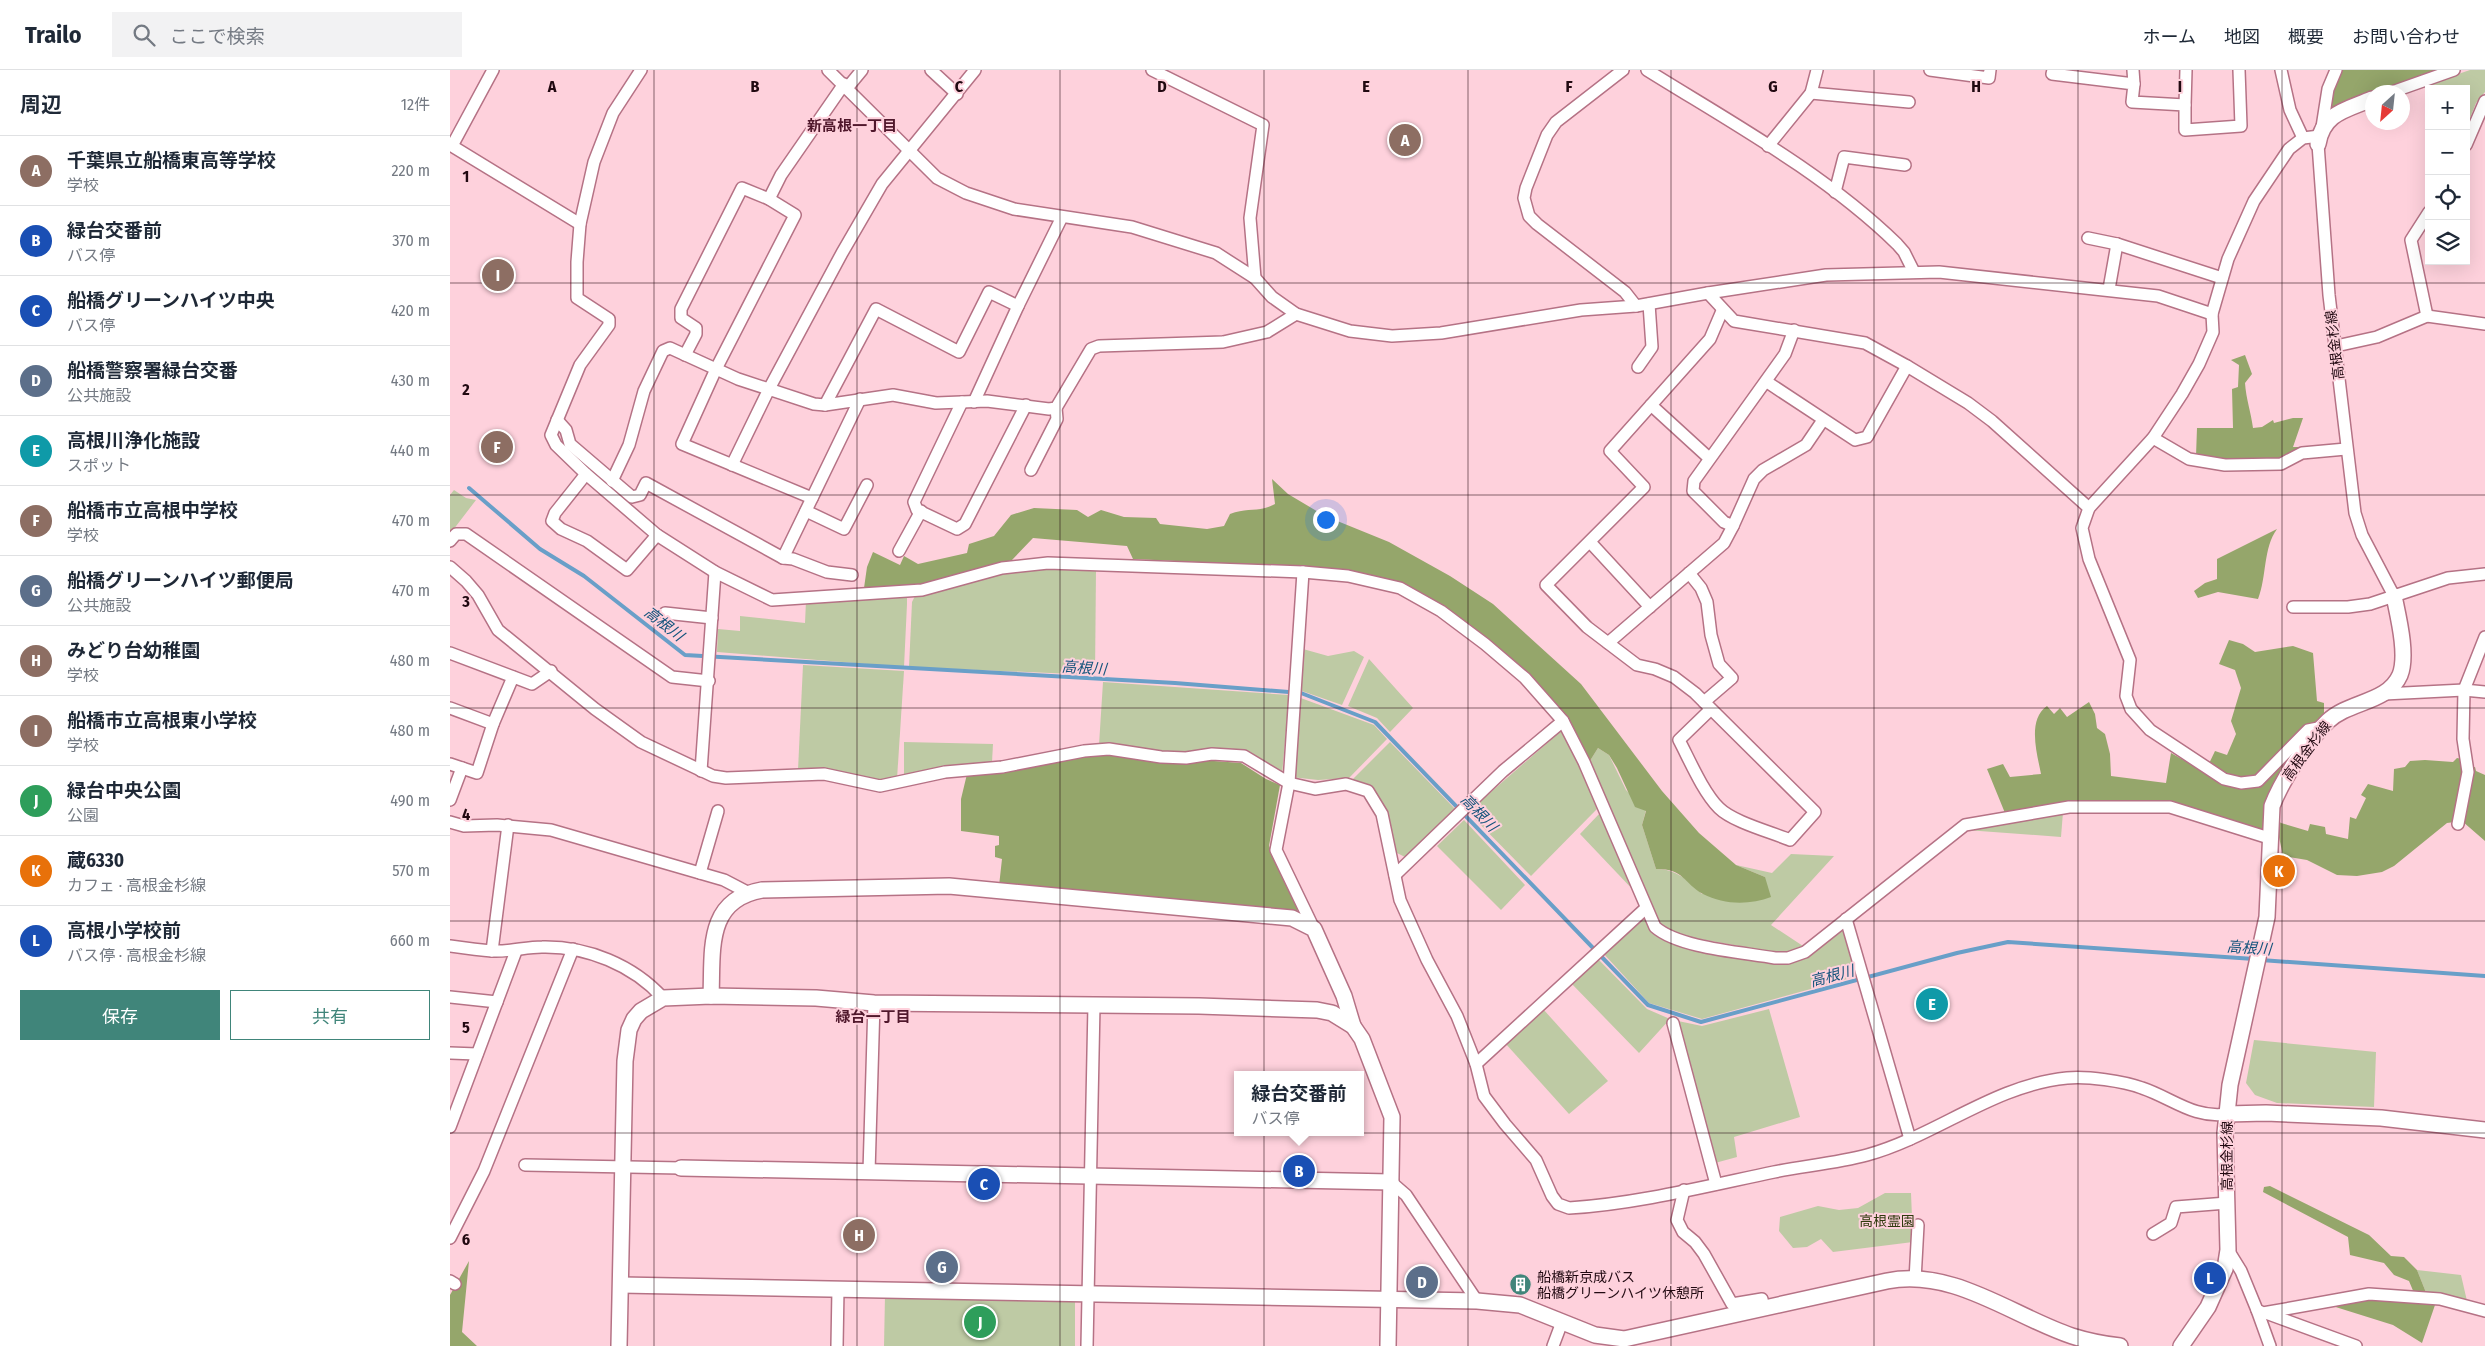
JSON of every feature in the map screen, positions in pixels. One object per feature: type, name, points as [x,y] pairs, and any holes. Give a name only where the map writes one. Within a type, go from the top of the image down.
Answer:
[{"type":"street","points":[[494,70],[452,146],[580,224]]},
{"type":"street","points":[[641,70],[613,113],[594,162],[580,224],[577,298],[602,312],[609,319],[609,325],[580,365],[551,435],[556,445],[586,474],[657,535],[715,572],[772,600],[922,590],[1002,568],[1048,563],[1303,572],[1348,576],[1400,588],[1433,606],[1484,644],[1525,678],[1563,721],[1584,762],[1646,908],[1655,926],[1665,936],[1681,941],[1774,958],[1788,958],[1805,952],[1965,824],[2069,807],[2170,807],[2269,838]]},
{"type":"street","points":[[828,70],[937,178],[966,193],[1014,209],[1062,218],[1132,227],[1216,253],[1255,278],[1272,296],[1296,314],[1350,331],[1409,336],[1441,334],[1581,310],[1636,306],[1826,275],[1914,272],[2158,296],[2212,314]]},
{"type":"street","points":[[769,199],[781,175],[846,86],[862,70]]},
{"type":"street","points":[[931,70],[957,94]]},
{"type":"street","points":[[732,465],[769,389],[842,253],[882,184],[975,70]]},
{"type":"street","points":[[1152,70],[1263,125],[1250,218],[1255,278]]},
{"type":"street","points":[[1623,70],[1556,122],[1543,144],[1524,198],[1528,216],[1625,292],[1636,306]]},
{"type":"street","points":[[1646,70],[1768,146],[1836,192],[1897,244],[1904,252],[1914,272]]},
{"type":"street","points":[[1768,146],[1811,92],[1817,70]]},
{"type":"street","points":[[1930,70],[1989,78],[1990,70]]},
{"type":"street","points":[[2052,70],[2052,74],[2134,84]]},
{"type":"street","points":[[2133,70],[2132,102],[2185,105]]},
{"type":"street","points":[[2186,70],[2185,130],[2241,126],[2238,70]]},
{"type":"street","points":[[2282,70],[2290,110],[2302,138]]},
{"type":"street","name":"高根金杉線","points":[[2181,1346],[2199,1322],[2214,1295],[2225,1269],[2228,1250],[2225,1134],[2227,1114],[2230,1085],[2267,917],[2269,838],[2272,806],[2278,790],[2329,720],[2348,707],[2384,694],[2397,680],[2402,665],[2400,624],[2394,596],[2362,535],[2355,513],[2346,450],[2329,295],[2320,136],[2328,89],[2336,70]]},
{"type":"street","points":[[2410,86],[2454,70]]},
{"type":"street","points":[[1811,92],[1909,102]]},
{"type":"street","points":[[2470,136],[2485,101]]},
{"type":"street","points":[[2323,727],[2308,730],[2258,781],[2241,783],[2224,779],[2150,730],[2131,709],[2126,696],[2130,660],[2086,548],[2082,528],[2089,508],[2153,438],[2199,364],[2213,332],[2212,314],[2238,233],[2254,201],[2288,149],[2302,138],[2320,136],[2328,120],[2365,102]]},
{"type":"street","points":[[1836,192],[1844,157],[1905,165]]},
{"type":"street","points":[[685,355],[696,334],[696,328],[681,318],[681,309],[742,188],[769,199],[795,215],[716,369],[682,444],[812,498]]},
{"type":"street","points":[[974,402],[1018,306],[1062,218]]},
{"type":"street","points":[[2425,218],[2411,240],[2427,316]]},
{"type":"street","points":[[2088,238],[2117,244],[2222,278]]},
{"type":"street","points":[[2109,290],[2117,244]]},
{"type":"street","points":[[825,405],[876,309],[959,352],[989,292],[1018,306]]},
{"type":"street","points":[[1708,293],[1722,311],[1734,322],[1794,330],[1864,343],[1907,366],[1968,403],[1992,421],[2089,508]]},
{"type":"street","points":[[1638,367],[1652,347],[1649,304]]},
{"type":"street","points":[[1690,573],[1701,588],[1707,602],[1719,664],[1732,678],[1708,705],[1679,740],[1720,809],[1738,819],[1790,840],[1815,812],[1708,705],[1674,677],[1655,669],[1637,665],[1587,627],[1546,585],[1644,487],[1610,451],[1710,339],[1722,311]]},
{"type":"street","points":[[1031,470],[1057,419],[1056,408],[1091,349],[1099,346],[1223,342],[1267,332],[1296,314]]},
{"type":"street","points":[[2336,346],[2377,337],[2427,316],[2484,323]]},
{"type":"street","points":[[1734,526],[1724,522],[1693,491],[1694,481],[1709,458],[1767,382],[1785,354],[1794,330]]},
{"type":"street","points":[[612,480],[629,445],[644,391],[663,351],[670,348],[716,369],[769,389],[800,400],[825,405],[893,395],[936,403],[974,402],[1026,405],[1049,409],[1056,408]]},
{"type":"street","points":[[1767,382],[1855,440],[1867,437],[1907,366]]},
{"type":"street","points":[[783,558],[860,399]]},
{"type":"street","points":[[962,402],[914,502],[917,510],[957,529],[965,524],[1026,405]]},
{"type":"street","points":[[1651,405],[1709,458]]},
{"type":"street","points":[[557,420],[566,430],[570,444],[632,497],[640,496],[646,483],[783,558],[793,559],[827,572],[852,575]]},
{"type":"street","points":[[1608,643],[1724,543],[1734,526],[1754,479],[1763,470],[1806,445],[1824,420]]},
{"type":"street","points":[[2153,438],[2189,459],[2225,466],[2281,464],[2302,454],[2346,450]]},
{"type":"street","points":[[586,474],[555,513],[552,521],[561,529],[587,541],[628,570],[657,535]]},
{"type":"street","points":[[806,511],[844,529],[867,485]]},
{"type":"street","points":[[899,551],[921,511]]},
{"type":"street","points":[[450,541],[456,534],[466,534],[672,677],[709,681]]},
{"type":"street","points":[[1590,542],[1650,607]]},
{"type":"street","points":[[450,568],[466,581],[478,596],[498,630],[595,709],[641,742],[713,776],[726,778],[824,774],[880,786],[945,772],[1002,766],[1084,751],[1109,749],[1161,757],[1186,758],[1212,754],[1244,756],[1289,783],[1315,789],[1346,784],[1368,791],[1382,814],[1400,900],[1427,960],[1457,1016],[1476,1064],[1484,1096],[1504,1124],[1536,1160],[1552,1196],[1558,1204],[1569,1208],[1684,1190],[1867,1155],[1910,1139],[2026,1086],[2068,1078],[2090,1079],[2140,1087],[2194,1112],[2209,1116],[2266,1113],[2381,1118],[2485,1130]]},
{"type":"street","points":[[701,771],[709,681],[715,572]]},
{"type":"street","points":[[1303,572],[1293,693],[1289,783],[1276,850],[1344,996],[1353,1026],[1362,1039],[1392,1117],[1388,1346],[1395,1346]]},
{"type":"street","points":[[2293,607],[2348,607],[2370,604],[2448,578],[2485,574]]},
{"type":"street","points":[[665,613],[712,618]]},
{"type":"street","points":[[2458,824],[2468,772],[2463,739],[2464,690],[2485,637]]},
{"type":"street","points":[[450,654],[532,684],[551,672]]},
{"type":"street","points":[[450,764],[477,773],[493,724],[513,677]]},
{"type":"street","points":[[2384,694],[2464,690],[2485,692]]},
{"type":"street","points":[[450,708],[493,724]]},
{"type":"street","points":[[1395,875],[1504,771],[1563,721]]},
{"type":"street","points":[[450,800],[462,768]]},
{"type":"street","points":[[700,873],[718,812]]},
{"type":"street","points":[[450,822],[464,826],[508,825],[551,830],[724,880],[747,892]]},
{"type":"street","points":[[492,951],[508,825]]},
{"type":"street","points":[[711,996],[713,941],[724,908],[747,892],[762,890],[949,886],[1283,916],[1300,921],[1314,930]]},
{"type":"street","points":[[1476,1064],[1646,908]]},
{"type":"street","points":[[1846,918],[1910,1139]]},
{"type":"street","points":[[450,946],[492,951],[516,951],[542,947],[573,949],[600,955],[652,986],[663,998]]},
{"type":"street","points":[[450,1238],[484,1171],[573,949]]},
{"type":"street","points":[[450,1126],[453,1107],[477,1054],[516,951]]},
{"type":"street","points":[[619,1346],[625,1061],[629,1030],[641,1011],[663,998],[711,996],[816,998],[874,1003],[1317,1010],[1339,1016],[1353,1026]]},
{"type":"street","points":[[450,997],[497,1002]]},
{"type":"street","points":[[869,1172],[874,1003]]},
{"type":"street","points":[[1087,1346],[1094,1005]]},
{"type":"street","points":[[1674,1023],[1716,1184]]},
{"type":"street","points":[[450,1053],[477,1054]]},
{"type":"street","points":[[525,1165],[1391,1182],[1406,1195],[1477,1301]]},
{"type":"street","points":[[1684,1190],[1677,1220],[1683,1232],[1695,1242],[1704,1254],[1732,1304],[1762,1299],[1764,1310]]},
{"type":"street","points":[[2154,1234],[2171,1223],[2176,1207],[2227,1203]]},
{"type":"street","points":[[1914,1280],[1918,1225]]},
{"type":"street","points":[[2228,1250],[2261,1311],[2270,1346]]},
{"type":"street","points":[[621,1285],[1477,1301],[1520,1305],[1595,1335],[1624,1339],[1764,1310],[1887,1281],[1914,1280],[1944,1282],[1958,1286],[2070,1336],[2097,1343],[2120,1346]]},
{"type":"street","points":[[837,1346],[838,1289]]},
{"type":"street","points":[[2261,1311],[2369,1294],[2440,1299],[2485,1312]]},
{"type":"street","points":[[2261,1311],[2356,1346]]},
{"type":"street","points":[[1553,1346],[1562,1322]]},
{"type":"green space","points":[[2340,70],[2439,70],[2398,85],[2365,85],[2365,97],[2331,110],[2328,106]]},
{"type":"green space","points":[[2470,70],[2485,70],[2485,92],[2476,103],[2470,118],[2470,85],[2429,84]]},
{"type":"green space","points":[[2245,355],[2252,374],[2245,383],[2253,428],[2262,427],[2273,420],[2274,423],[2293,418],[2303,418],[2293,447],[2300,447],[2283,461],[2225,462],[2196,456],[2197,428],[2233,428],[2232,389],[2238,387],[2239,365],[2231,360]]},
{"type":"green space","points":[[1272,479],[1288,494],[1325,516],[1389,542],[1450,576],[1493,604],[1581,684],[1662,791],[1699,833],[1736,865],[1765,877],[1771,897],[1763,900],[1737,903],[1711,898],[1696,890],[1683,877],[1673,871],[1656,869],[1642,825],[1646,811],[1635,807],[1609,755],[1598,748],[1588,764],[1524,671],[1400,584],[1303,567],[1133,559],[1127,546],[1033,538],[1012,560],[906,589],[864,588],[867,567],[873,552],[900,565],[904,556],[918,564],[967,553],[969,544],[994,536],[1011,515],[1034,508],[1077,510],[1088,517],[1101,510],[1124,517],[1156,518],[1160,524],[1207,529],[1224,526],[1230,514],[1269,507],[1275,504]]},
{"type":"green space","points":[[454,490],[466,498],[476,500],[450,534],[450,495]]},
{"type":"green space","points":[[2277,529],[2269,545],[2258,599],[2218,592],[2198,598],[2194,591],[2205,583],[2217,579],[2217,559]]},
{"type":"green space","points":[[1050,569],[1096,570],[1095,675],[909,667],[912,602],[916,594],[1013,572]]},
{"type":"green space","points":[[903,595],[907,598],[904,667],[717,652],[718,629],[740,631],[740,616],[805,623],[806,601]]},
{"type":"green space","points":[[2229,640],[2243,644],[2255,652],[2293,646],[2313,653],[2317,701],[2324,703],[2324,718],[2267,803],[2263,832],[2168,803],[2005,813],[1987,769],[2003,764],[2010,777],[2041,774],[2035,728],[2041,712],[2047,706],[2054,714],[2060,708],[2067,717],[2089,702],[2095,714],[2097,728],[2105,734],[2110,754],[2111,776],[2166,783],[2171,753],[2205,772],[2215,751],[2227,755],[2236,734],[2231,721],[2241,688],[2235,670],[2219,664]]},
{"type":"green space","points":[[1303,649],[1328,656],[1354,651],[1364,657],[1342,705],[1299,690]]},
{"type":"green space","points":[[1369,659],[1413,708],[1390,732],[1377,718],[1348,706]]},
{"type":"green space","points":[[803,665],[904,671],[897,779],[889,783],[798,770]]},
{"type":"green space","points":[[1103,682],[1289,695],[1282,775],[1244,752],[1185,754],[1099,745]]},
{"type":"green space","points":[[1298,697],[1374,725],[1387,739],[1349,778],[1318,780],[1291,777]]},
{"type":"green space","points":[[1562,730],[1579,764],[1597,809],[1531,876],[1468,812]]},
{"type":"green space","points":[[904,742],[993,744],[992,762],[904,776]]},
{"type":"green space","points":[[1390,742],[1456,810],[1407,858],[1395,852],[1370,789],[1352,780]]},
{"type":"green space","points":[[1598,748],[1609,755],[1626,790],[1646,810],[1642,825],[1656,869],[1676,873],[1702,894],[1765,877],[1736,865],[1772,873],[1791,854],[1834,856],[1771,925],[1803,946],[1785,953],[1773,952],[1683,936],[1669,931],[1658,924],[1588,764]]},
{"type":"green space","points":[[1107,753],[1241,763],[1266,779],[1280,785],[1269,846],[1300,908],[1296,912],[999,886],[1002,859],[995,857],[995,846],[999,845],[999,836],[961,831],[961,799],[967,774]]},
{"type":"green space","points":[[2457,758],[2462,759],[2465,768],[2475,767],[2476,771],[2485,775],[2485,841],[2462,821],[2447,823],[2394,866],[2382,872],[2357,876],[2337,875],[2307,860],[2283,856],[2275,818],[2281,823],[2308,831],[2310,824],[2325,827],[2326,834],[2348,839],[2350,817],[2356,819],[2366,798],[2361,795],[2368,784],[2393,791],[2394,769],[2405,767],[2410,761],[2453,762]]},
{"type":"green space","points":[[2063,812],[2061,837],[1966,830]]},
{"type":"green space","points":[[1600,813],[1636,893],[1580,834]]},
{"type":"green space","points":[[1464,820],[1525,885],[1501,910],[1437,846]]},
{"type":"green space","points":[[1644,915],[1654,931],[1772,963],[1844,926],[1858,976],[1702,1019],[1649,1003],[1603,953]]},
{"type":"green space","points":[[1597,958],[1647,1009],[1670,1019],[1639,1053],[1571,983]]},
{"type":"green space","points":[[1543,1009],[1608,1081],[1569,1114],[1505,1043]]},
{"type":"green space","points":[[1769,1009],[1800,1117],[1734,1137],[1737,1157],[1715,1163],[1678,1021],[1702,1026]]},
{"type":"green space","points":[[2254,1040],[2376,1052],[2374,1107],[2277,1103],[2255,1095],[2246,1083]]},
{"type":"green space","points":[[2270,1186],[2369,1235],[2391,1256],[2404,1257],[2417,1270],[2427,1295],[2414,1293],[2409,1281],[2394,1275],[2384,1263],[2350,1255],[2348,1237],[2263,1192],[2264,1187]]},
{"type":"green space","name":"高根霊園","points":[[1885,1193],[1911,1193],[1913,1242],[1833,1252],[1821,1239],[1807,1247],[1793,1248],[1779,1231],[1780,1217],[1818,1206],[1839,1210],[1858,1208]]},
{"type":"green space","points":[[469,1261],[462,1332],[477,1346],[450,1346],[450,1295]]},
{"type":"green space","points":[[2417,1270],[2461,1275],[2467,1301],[2427,1295]]},
{"type":"green space","points":[[885,1296],[1075,1298],[1075,1346],[884,1346]]},
{"type":"green space","points":[[2371,1299],[2435,1305],[2422,1343],[2393,1325],[2326,1304]]},
{"type":"waterway","name":"高根川","points":[[469,488],[540,549],[584,576],[685,655],[1175,683],[1301,693],[1375,722],[1648,1005],[1701,1022],[1957,953],[2008,942],[2254,959]]},
{"type":"waterway","name":"高根川","points":[[2261,960],[2485,976]]},
{"type":"place","name":"千葉県立船橋東高等学校","points":[[1405,140]]},
{"type":"place","name":"船橋市立高根東小学校","points":[[498,275]]},
{"type":"place","name":"船橋市立高根中学校","points":[[497,447]]},
{"type":"place","name":"蔵6330","points":[[2279,871]]},
{"type":"place","name":"高根川浄化施設","points":[[1932,1004]]},
{"type":"place","name":"緑台交番前","points":[[1299,1171]]},
{"type":"place","name":"船橋グリーンハイツ中央","points":[[984,1184]]},
{"type":"place","name":"みどり台幼稚園","points":[[859,1235]]},
{"type":"place","name":"船橋グリーンハイツ郵便局","points":[[942,1267]]},
{"type":"place","name":"高根小学校前","points":[[2210,1278]]},
{"type":"place","name":"船橋警察署緑台交番","points":[[1422,1282]]},
{"type":"place","name":"船橋新京成バス 船橋グリーンハイツ休憩所","points":[[1521,1285]]},
{"type":"place","name":"緑台中央公園","points":[[980,1322]]},
{"type":"district","name":"新高根一丁目","points":[[852,126]]},
{"type":"district","name":"緑台一丁目","points":[[873,1017]]}]
